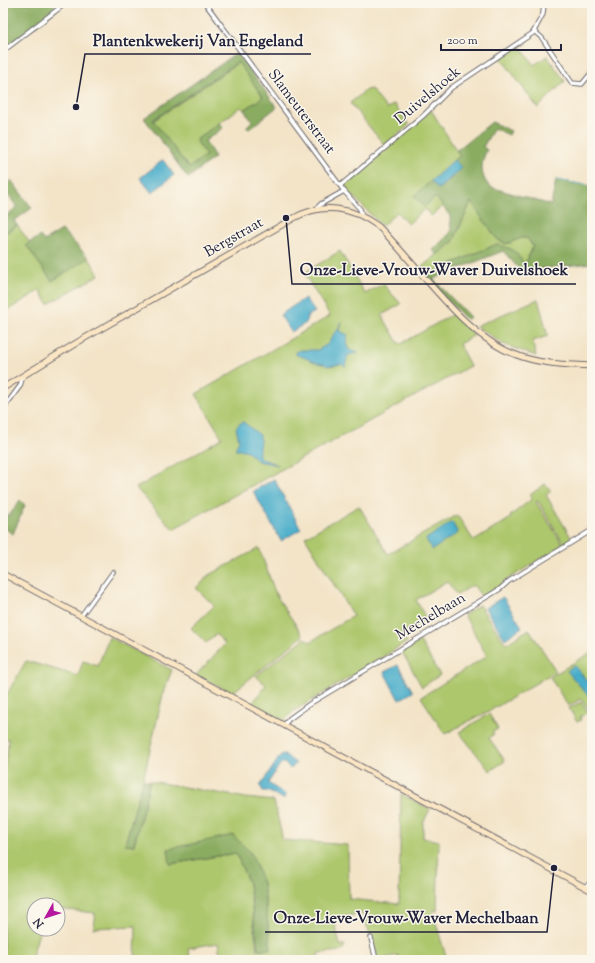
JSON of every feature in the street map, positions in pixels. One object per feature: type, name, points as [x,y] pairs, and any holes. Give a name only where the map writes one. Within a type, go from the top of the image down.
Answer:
[{"type":"street","points":[[3,51],[66,3]]},
{"type":"street","name":"Slameuterstraat","points":[[205,3],[344,191],[360,208],[362,216]]},
{"type":"street","name":"Duivelshoek","points":[[340,185],[423,116],[451,88],[534,31],[543,14],[544,3]]},
{"type":"street","points":[[534,31],[542,38],[572,83],[582,84],[592,72]]},
{"type":"street","points":[[316,209],[321,204],[344,191]]},
{"type":"street","name":"Bergstraat","points":[[3,388],[78,342],[294,218],[316,209],[343,209],[362,216],[384,232],[419,272],[466,320],[498,347],[526,359],[592,366]]},
{"type":"street","points":[[3,409],[20,386],[23,376]]},
{"type":"street","name":"Mechelbaan","points":[[284,725],[289,719],[311,702],[500,590],[509,581],[592,530]]},
{"type":"street","points":[[81,616],[113,572]]},
{"type":"street","points":[[3,574],[592,891]]},
{"type":"street","points":[[584,887],[592,882]]},
{"type":"street","points":[[371,938],[376,960]]},
{"type":"green space","points":[[3,3],[52,3],[57,9],[3,51]]},
{"type":"green space","points":[[519,45],[534,65],[547,56],[565,81],[538,108],[501,58]]},
{"type":"green space","points":[[237,53],[277,107],[249,129],[246,127],[252,121],[244,110],[263,97],[238,62],[153,120],[189,168],[206,155],[196,140],[219,123],[223,128],[205,141],[215,157],[188,178],[144,118]]},
{"type":"green space","points":[[239,62],[263,97],[244,110],[241,107],[196,140],[206,155],[189,168],[153,121]]},
{"type":"green space","points":[[371,89],[387,109],[394,104],[409,125],[385,146],[350,103],[366,90]]},
{"type":"green space","points":[[431,110],[460,156],[415,196],[436,197],[443,206],[431,216],[425,209],[408,224],[397,212],[382,226],[344,187],[345,184]]},
{"type":"green space","points":[[492,122],[511,131],[509,135],[494,128],[483,147],[487,150],[483,160],[482,169],[484,178],[490,187],[551,205],[556,180],[592,186],[592,263],[521,271],[503,251],[433,279],[470,317],[467,320],[424,276],[497,244],[513,250],[525,264],[533,246],[527,238],[521,238],[506,244],[497,239],[471,202],[453,242],[437,255],[433,250],[451,232],[450,216],[436,197],[424,207],[414,196],[431,181],[439,189],[462,168],[454,160],[460,156],[457,150]]},
{"type":"green space","points":[[11,180],[32,208],[14,221],[17,225],[3,235],[3,218],[17,207],[3,188]]},
{"type":"green space","points":[[471,202],[497,239],[506,244],[521,238],[527,238],[533,247],[525,264],[513,250],[497,244],[424,276],[419,269],[453,242]]},
{"type":"green space","points":[[17,225],[30,243],[26,245],[52,281],[89,258],[99,275],[48,304],[40,290],[5,312],[3,310],[6,295],[3,291],[3,235]]},
{"type":"green space","points":[[62,230],[89,258],[52,281],[26,245],[40,236],[44,241]]},
{"type":"green space","points":[[340,251],[365,294],[383,284],[401,304],[382,315],[397,341],[401,344],[453,314],[475,335],[459,344],[470,366],[173,529],[136,488],[222,438],[196,394],[330,316],[304,273]]},
{"type":"green space","points":[[538,299],[548,336],[533,341],[536,356],[503,344],[476,326]]},
{"type":"green space","points":[[545,484],[551,491],[546,495],[572,539],[564,544],[538,501],[536,502],[563,545],[510,578],[483,598],[473,585],[457,595],[447,581],[416,600],[427,620],[402,633],[407,642],[294,711],[284,721],[252,704],[266,685],[256,676],[305,638],[310,642],[353,616],[305,537],[359,506],[388,554],[457,515],[474,541],[511,518],[510,516],[532,499],[530,495]]},
{"type":"green space","points":[[20,500],[25,505],[13,534],[3,527],[3,512],[9,516]]},
{"type":"green space","points":[[259,548],[276,595],[303,636],[232,693],[196,675],[225,644],[216,634],[206,643],[191,628],[214,606],[196,588],[204,581],[206,577]]},
{"type":"green space","points":[[479,605],[506,644],[529,629],[556,671],[498,706],[445,734],[421,697],[487,656],[464,615]]},
{"type":"green space","points":[[109,637],[172,670],[164,690],[143,780],[125,844],[134,845],[150,781],[246,798],[274,801],[283,840],[348,845],[349,899],[399,904],[401,794],[430,809],[423,823],[423,838],[439,841],[437,911],[432,910],[447,960],[399,960],[398,955],[379,960],[362,913],[334,919],[340,945],[345,945],[342,951],[318,953],[319,960],[221,960],[218,943],[188,948],[190,960],[135,960],[136,926],[94,928],[95,913],[66,910],[66,897],[26,897],[26,937],[38,937],[31,960],[3,960],[3,900],[5,900],[6,886],[3,885],[3,871],[6,859],[3,858],[3,774],[9,739],[3,738],[3,701],[26,661],[78,676],[83,661],[98,666]],"holes":[[[168,850],[251,853],[263,883],[271,949],[257,949],[249,884],[236,853],[171,864]]]},
{"type":"green space","points":[[420,641],[440,675],[422,687],[402,652]]},
{"type":"green space","points":[[590,653],[592,656],[592,710],[590,711],[581,699],[568,706],[550,677]]},
{"type":"green space","points":[[582,703],[588,712],[580,717],[581,720],[577,722],[569,708]]},
{"type":"green space","points":[[489,714],[498,729],[492,732],[494,734],[489,738],[505,761],[490,771],[459,732]]},
{"type":"green space","points":[[143,780],[150,781],[134,845],[125,844]]},
{"type":"green space","points":[[233,835],[251,853],[263,883],[271,949],[258,949],[249,884],[236,853],[170,864],[168,849]]},
{"type":"water","points":[[163,160],[174,175],[152,193],[140,178]]},
{"type":"water","points":[[454,160],[462,168],[438,189],[431,181]]},
{"type":"water","points":[[305,298],[315,312],[307,316],[306,323],[291,332],[280,315]]},
{"type":"water","points":[[342,321],[340,331],[348,335],[346,342],[349,350],[359,353],[348,355],[345,367],[342,364],[327,366],[325,364],[317,363],[296,355],[296,352],[302,350],[318,350],[328,344],[335,332],[338,330]]},
{"type":"water","points":[[243,422],[260,435],[260,458],[278,465],[258,461],[246,450],[235,450],[239,440],[236,428]]},
{"type":"water","points":[[274,479],[301,529],[281,541],[253,491]]},
{"type":"water","points":[[452,522],[458,533],[432,550],[426,539]]},
{"type":"water","points":[[503,597],[522,627],[505,639],[485,608]]},
{"type":"water","points":[[398,665],[413,692],[399,700],[384,672]]},
{"type":"water","points":[[574,665],[592,687],[591,699],[567,671]]},
{"type":"water","points":[[281,755],[284,755],[296,763],[291,769],[284,763],[281,763],[268,783],[286,795],[284,799],[267,791],[263,791],[260,786]]},
{"type":"waterway","points":[[556,180],[592,186]]},
{"type":"place","name":"Plantenkwekerij Van Engeland","points":[[76,107]]},
{"type":"place","name":"Onze-Lieve-Vrouw-Waver Duivelshoek","points":[[286,218]]},
{"type":"place","name":"Onze-Lieve-Vrouw-Waver Mechelbaan","points":[[554,868]]}]
